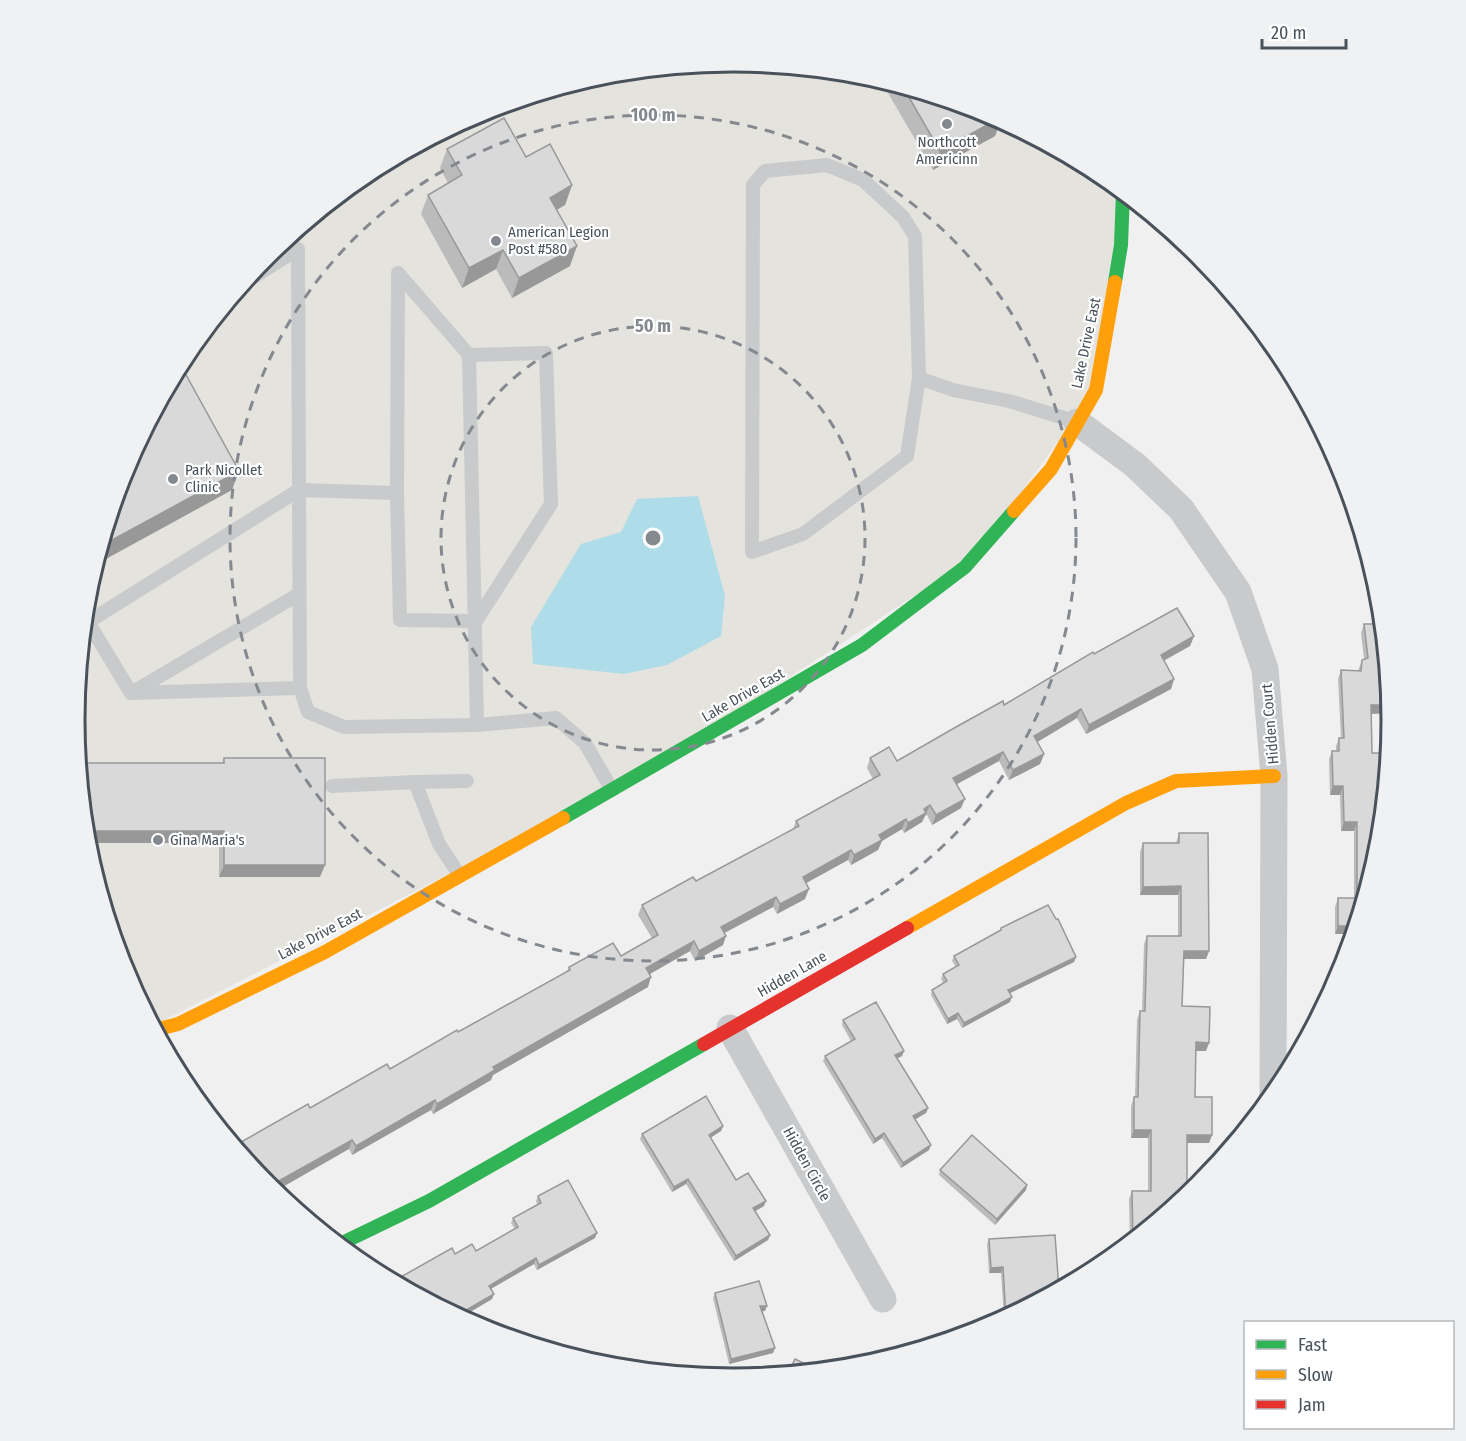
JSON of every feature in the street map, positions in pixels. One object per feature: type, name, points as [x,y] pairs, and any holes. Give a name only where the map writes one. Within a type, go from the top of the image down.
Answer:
[{"type":"street","name":"Lake Drive East","points":[[162,1028],[178,1024],[325,952],[612,790],[862,645],[965,567],[1051,469],[1096,390],[1121,245],[1123,202]]},
{"type":"street","name":"Hidden Court","points":[[1077,422],[1135,465],[1181,509],[1238,592],[1265,669],[1274,776],[1273,1079]]},
{"type":"street","name":"Hidden Lane","points":[[346,1241],[429,1201],[1126,803],[1176,781],[1274,776]]},
{"type":"street","name":"Hidden Circle","points":[[730,1028],[883,1299]]},
{"type":"lane","points":[[827,165],[863,180],[903,217],[915,236],[919,378],[907,456],[803,534],[752,552],[753,185],[765,171],[827,165]]},
{"type":"lane","points":[[269,267],[298,249],[300,688],[308,712],[344,727],[477,725],[555,718],[585,743],[612,790]]},
{"type":"lane","points":[[476,621],[400,620],[397,493],[398,273],[469,355],[476,621],[477,725]]},
{"type":"lane","points":[[469,355],[546,353],[551,504],[476,621]]},
{"type":"lane","points":[[919,378],[953,390],[1010,401],[1077,422]]},
{"type":"lane","points":[[93,620],[299,490],[397,493]]},
{"type":"lane","points":[[131,693],[299,594]]},
{"type":"lane","points":[[91,631],[131,693]]},
{"type":"lane","points":[[131,693],[300,688]]},
{"type":"lane","points":[[332,786],[466,781]]},
{"type":"lane","points":[[415,782],[439,844],[460,876]]},
{"type":"shaded area","points":[[691,73],[775,73],[860,84],[901,94],[981,121],[1020,139],[1093,181],[1122,201],[1093,394],[973,558],[628,782],[159,1023],[134,969],[119,929],[97,847],[86,763],[86,678],[90,636],[97,594],[119,512],[151,434],[194,360],[245,293],[305,233],[338,206],[373,181],[446,139],[485,121],[565,94],[606,84]]},
{"type":"water","points":[[698,496],[725,596],[721,636],[667,665],[624,674],[533,664],[531,627],[581,544],[621,532],[637,499]]},
{"type":"building","points":[[908,96],[988,124],[940,151]]},
{"type":"building","name":"American Legion Post #580","points":[[504,118],[526,157],[550,144],[572,185],[550,198],[577,246],[519,278],[503,250],[469,268],[428,195],[462,175],[447,149]]},
{"type":"building","name":"Park Nicollet Clinic","points":[[185,374],[239,471],[111,541],[134,472],[151,434]]},
{"type":"building","points":[[1177,608],[1194,636],[1161,655],[1174,679],[1089,725],[1081,709],[1034,736],[1044,754],[1013,770],[1003,752],[953,778],[965,799],[936,815],[930,805],[924,809],[926,813],[908,823],[906,819],[879,835],[882,840],[854,855],[851,850],[803,877],[809,889],[780,904],[776,897],[721,927],[726,936],[699,951],[694,941],[646,968],[651,977],[493,1067],[495,1070],[437,1104],[435,1100],[356,1146],[352,1140],[277,1182],[241,1142],[308,1104],[310,1108],[387,1064],[390,1069],[457,1030],[458,1032],[570,970],[569,967],[613,943],[621,956],[658,935],[642,905],[693,877],[696,881],[799,826],[796,821],[880,775],[870,758],[889,747],[897,761],[1003,701],[1004,705],[1093,652],[1094,654]]},
{"type":"building","points":[[1364,624],[1374,624],[1381,705],[1371,705],[1372,753],[1380,753],[1380,763],[1369,847],[1357,895],[1357,822],[1344,822],[1343,786],[1333,786],[1332,751],[1339,751],[1339,738],[1344,738],[1341,670],[1361,671],[1362,660],[1368,658]]},
{"type":"building","points":[[224,758],[325,758],[325,865],[224,865],[224,831],[94,831],[86,763],[224,763]]},
{"type":"building","points":[[1179,833],[1208,833],[1209,951],[1184,951],[1182,1006],[1210,1007],[1209,1043],[1196,1042],[1195,1097],[1212,1097],[1212,1135],[1187,1135],[1187,1184],[1133,1231],[1132,1191],[1151,1191],[1151,1130],[1134,1130],[1134,1097],[1138,1097],[1140,1011],[1145,1011],[1147,936],[1181,936],[1181,886],[1143,887],[1143,843],[1179,843]]},
{"type":"building","points":[[1338,898],[1356,898],[1348,926],[1338,926]]},
{"type":"building","points":[[1048,905],[1058,919],[1076,957],[1008,990],[1012,997],[964,1023],[958,1013],[948,1019],[932,990],[947,981],[943,974],[959,965],[954,956],[1001,928]]},
{"type":"building","points":[[876,1002],[904,1051],[895,1055],[928,1108],[913,1116],[931,1145],[903,1163],[884,1133],[875,1139],[825,1056],[855,1039],[843,1020]]},
{"type":"building","points":[[706,1096],[723,1126],[709,1135],[736,1180],[748,1173],[766,1201],[753,1208],[770,1235],[736,1256],[688,1179],[674,1187],[642,1134]]},
{"type":"building","points":[[972,1135],[1027,1185],[997,1219],[940,1170]]},
{"type":"building","points":[[568,1180],[597,1233],[539,1265],[536,1258],[489,1286],[494,1294],[465,1311],[401,1277],[452,1248],[455,1254],[472,1244],[476,1251],[518,1227],[513,1218],[541,1203],[538,1196]]},
{"type":"building","points":[[1055,1235],[1058,1281],[1005,1309],[1003,1267],[991,1268],[989,1239]]},
{"type":"building","points":[[759,1281],[767,1306],[760,1306],[775,1348],[731,1359],[715,1293]]},
{"type":"building","points":[[795,1359],[806,1364],[792,1366]]},
{"type":"traffic: fast","points":[[1115,282],[1121,245],[1123,202]]},
{"type":"traffic: fast","points":[[563,818],[862,645],[965,567],[1014,511]]},
{"type":"traffic: fast","points":[[346,1241],[429,1201],[704,1044]]},
{"type":"traffic: slow","points":[[1014,511],[1051,469],[1096,390],[1115,282]]},
{"type":"traffic: slow","points":[[907,928],[1126,803],[1176,781],[1274,776]]},
{"type":"traffic: slow","points":[[162,1028],[178,1024],[325,952],[563,818]]},
{"type":"traffic: jam","points":[[704,1044],[907,928]]},
{"type":"place","name":"Northcott Americinn","points":[[947,124]]},
{"type":"place","name":"American Legion Post #580","points":[[496,241]]},
{"type":"place","name":"Park Nicollet Clinic","points":[[173,479]]},
{"type":"place","name":"Gina Maria's","points":[[158,840]]}]
